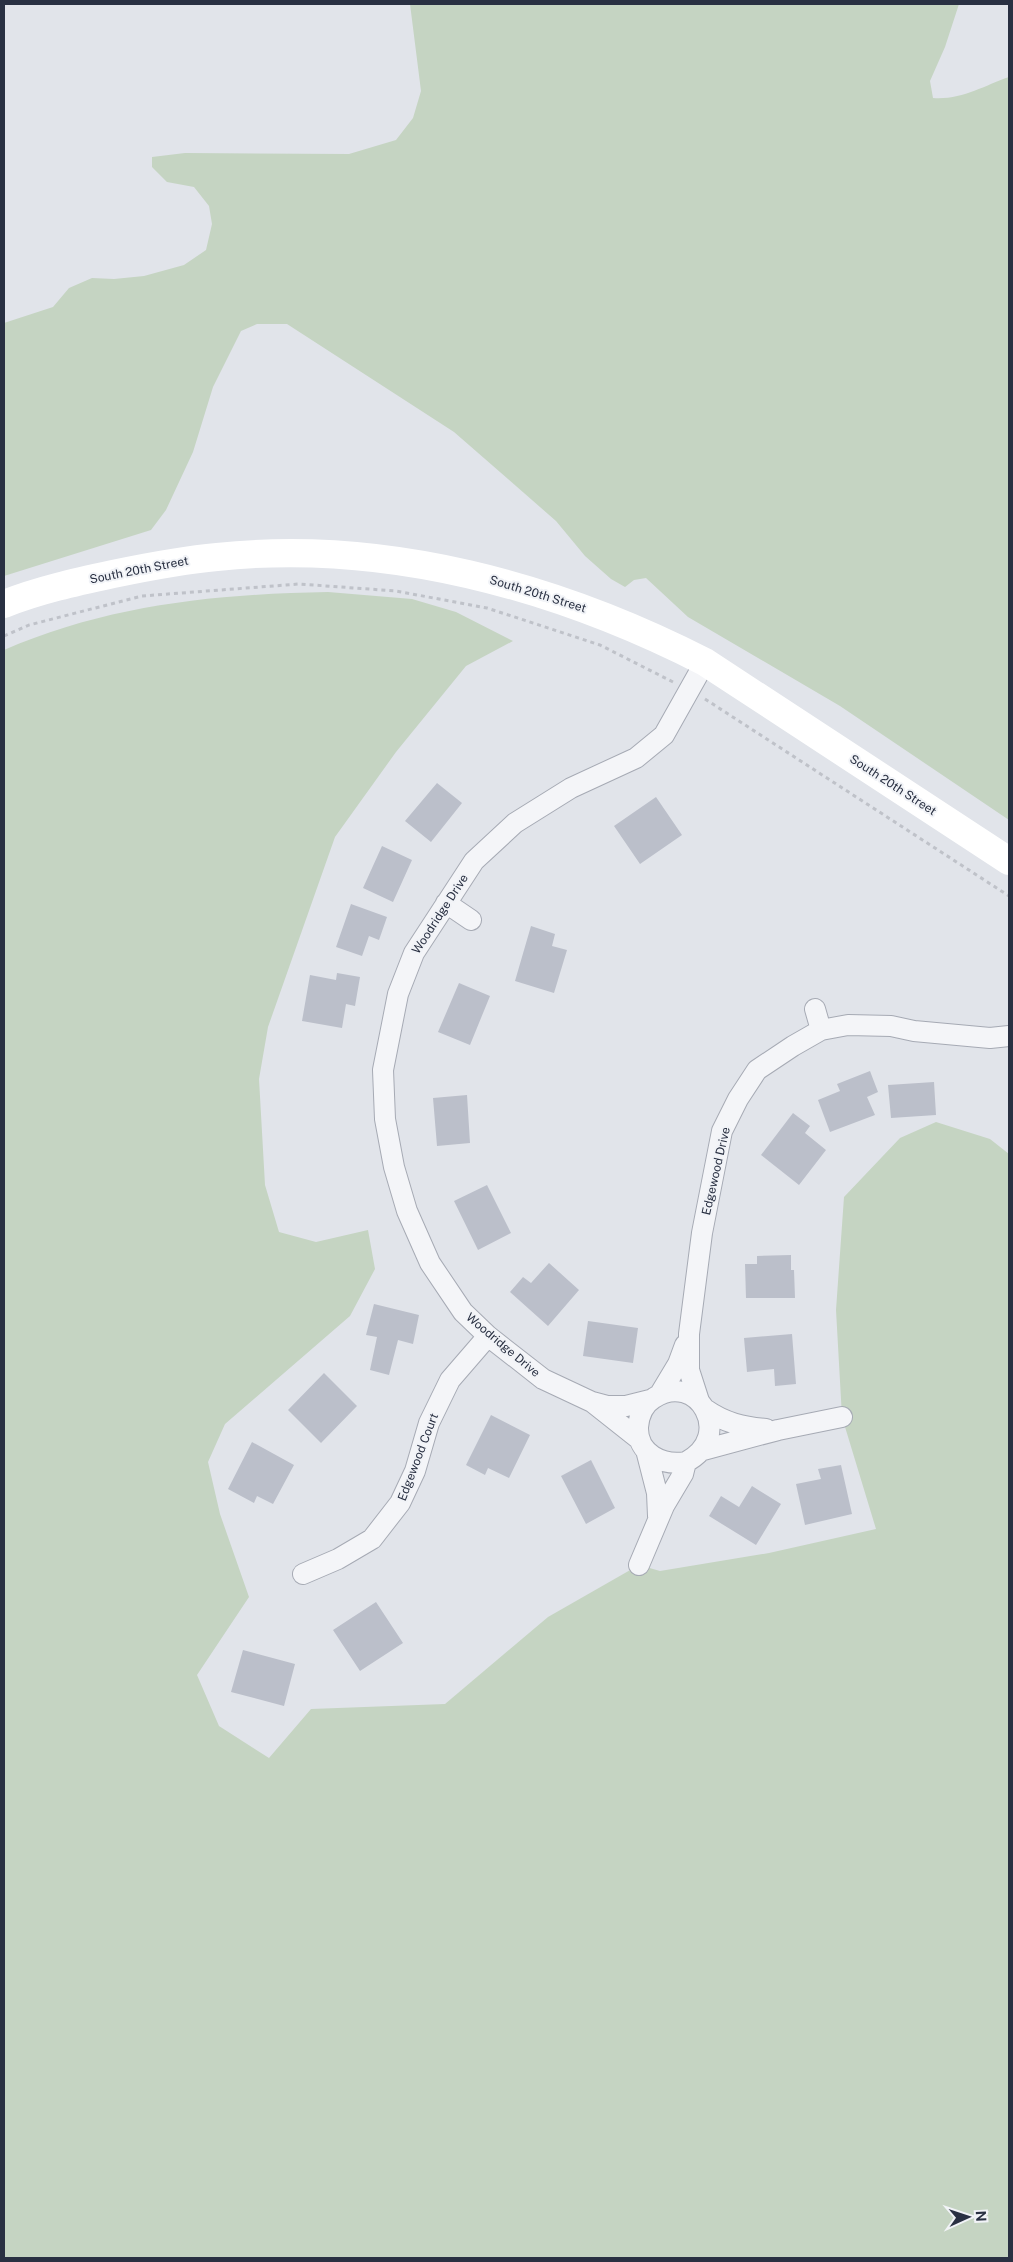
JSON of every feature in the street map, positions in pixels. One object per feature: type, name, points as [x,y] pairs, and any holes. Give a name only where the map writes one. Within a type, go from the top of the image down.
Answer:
[{"type":"main road","name":"South 20th Street","points":[[4,604],[29,594],[90,579],[151,566],[218,556],[287,554],[357,556],[411,562],[463,572],[598,612],[652,635],[705,662],[1009,862]]},
{"type":"street","name":"Woodridge Drive","points":[[655,1397],[626,1406],[608,1406],[592,1402],[543,1379],[488,1336],[463,1312],[430,1264],[406,1210],[394,1167],[385,1119],[383,1070],[398,994],[414,953],[474,861],[514,823],[571,788],[636,758],[664,735],[705,662]]},
{"type":"street","points":[[446,903],[471,920]]},
{"type":"street","points":[[815,1009],[821,1030]]},
{"type":"street","name":"Edgewood Drive","points":[[690,1334],[702,1233],[722,1131],[738,1098],[757,1070],[821,1030],[848,1025],[891,1026],[914,1031],[990,1038],[1009,1036]]},
{"type":"street","points":[[658,1521],[657,1494],[643,1445],[639,1419],[643,1408],[655,1397],[678,1364],[690,1334]]},
{"type":"street","points":[[690,1334],[689,1370],[702,1405],[710,1419],[708,1440],[703,1450]]},
{"type":"street","name":"Edgewood Court","points":[[303,1574],[338,1559],[372,1539],[400,1503],[415,1471],[429,1424],[450,1380],[488,1336]]},
{"type":"street","points":[[655,1397],[680,1392],[690,1395],[720,1420],[744,1427],[778,1430]]},
{"type":"street","name":"Woodridge Drive","points":[[592,1402],[643,1445]]},
{"type":"street","points":[[643,1445],[654,1458],[675,1464],[686,1462],[703,1450],[778,1430],[842,1417]]},
{"type":"street","points":[[639,1565],[658,1521],[683,1474],[686,1462]]},
{"type":"path","points":[[4,636],[29,625],[142,596],[299,584],[396,590],[488,608],[600,645],[689,690],[853,793],[1009,896]]},
{"type":"green space","points":[[410,4],[959,4],[945,47],[930,81],[933,98],[963,95],[1009,77],[1009,820],[840,706],[688,617],[646,578],[634,580],[625,587],[611,579],[585,556],[556,521],[454,432],[287,324],[257,324],[241,331],[213,387],[193,452],[166,510],[151,530],[4,576],[4,323],[53,307],[69,288],[92,278],[114,279],[144,276],[184,265],[206,250],[212,224],[209,206],[194,187],[167,182],[152,167],[152,157],[185,153],[349,154],[396,140],[413,118],[421,91]]},
{"type":"green space","points":[[328,592],[412,599],[456,612],[513,641],[466,666],[396,752],[335,837],[268,1027],[259,1079],[265,1185],[279,1232],[316,1242],[368,1230],[375,1269],[350,1316],[225,1424],[208,1462],[220,1514],[249,1597],[197,1675],[219,1726],[269,1758],[311,1709],[445,1704],[548,1617],[639,1565],[660,1571],[769,1553],[876,1529],[842,1417],[836,1310],[844,1197],[900,1138],[936,1122],[990,1139],[1009,1154],[1009,2258],[4,2258],[4,650],[83,622],[122,612],[203,599]]},
{"type":"building","points":[[437,783],[462,803],[431,842],[405,821]]},
{"type":"building","points":[[656,797],[682,835],[640,864],[614,826]]},
{"type":"building","points":[[382,846],[412,860],[393,902],[363,888]]},
{"type":"building","points":[[351,904],[387,917],[379,940],[369,936],[362,956],[336,947]]},
{"type":"building","points":[[531,926],[555,934],[552,946],[567,950],[554,993],[515,981]]},
{"type":"building","points":[[337,973],[360,977],[355,1006],[346,1004],[342,1028],[302,1021],[310,975],[336,980]]},
{"type":"building","points":[[459,983],[490,996],[470,1045],[438,1032]]},
{"type":"building","points":[[870,1071],[878,1092],[867,1097],[875,1115],[830,1132],[818,1100],[840,1091],[837,1084]]},
{"type":"building","points":[[934,1082],[936,1115],[891,1118],[888,1085]]},
{"type":"building","points":[[467,1095],[470,1143],[437,1146],[433,1098]]},
{"type":"building","points":[[793,1113],[810,1126],[805,1133],[826,1150],[799,1185],[761,1155]]},
{"type":"building","points":[[487,1185],[511,1233],[478,1250],[454,1201]]},
{"type":"building","points":[[791,1255],[791,1270],[794,1270],[795,1298],[746,1298],[745,1264],[757,1264],[757,1256]]},
{"type":"building","points":[[549,1263],[579,1290],[548,1326],[510,1292],[523,1277],[531,1283]]},
{"type":"building","points":[[374,1304],[419,1315],[413,1344],[398,1340],[389,1375],[370,1370],[377,1337],[366,1335]]},
{"type":"building","points":[[588,1321],[638,1328],[633,1363],[583,1356]]},
{"type":"building","points":[[792,1334],[796,1384],[775,1386],[774,1369],[747,1372],[744,1338]]},
{"type":"building","points":[[324,1373],[357,1406],[321,1443],[288,1410]]},
{"type":"building","points":[[491,1415],[530,1435],[509,1478],[488,1468],[485,1475],[466,1465]]},
{"type":"building","points":[[252,1442],[294,1465],[273,1504],[257,1496],[254,1503],[228,1489]]},
{"type":"building","points":[[591,1460],[615,1508],[586,1524],[561,1476]]},
{"type":"building","points":[[841,1465],[852,1514],[805,1525],[796,1484],[821,1479],[818,1469]]},
{"type":"building","points":[[752,1486],[781,1504],[756,1545],[709,1516],[721,1496],[739,1507]]},
{"type":"building","points":[[376,1602],[403,1643],[360,1671],[333,1630]]},
{"type":"building","points":[[243,1650],[295,1664],[284,1706],[231,1692]]}]
